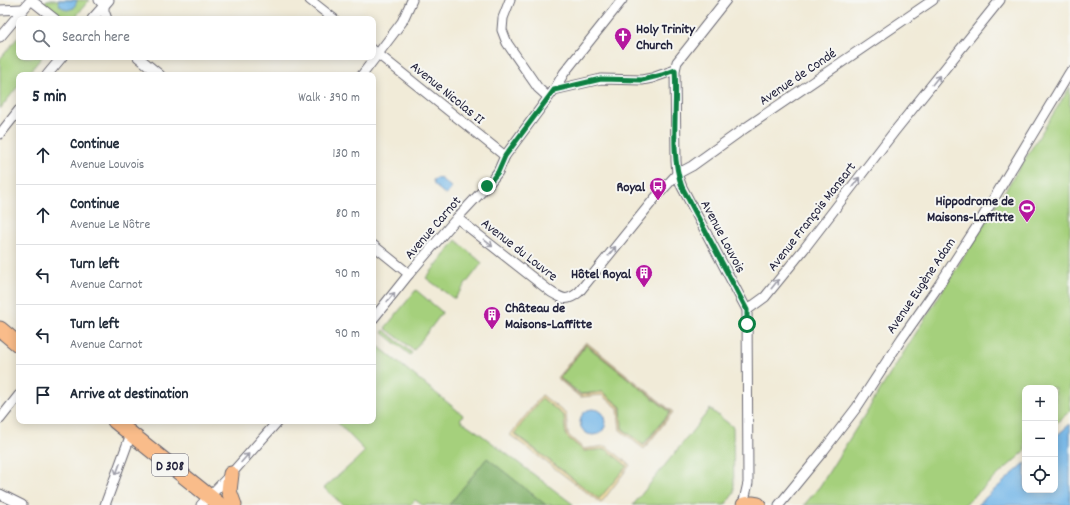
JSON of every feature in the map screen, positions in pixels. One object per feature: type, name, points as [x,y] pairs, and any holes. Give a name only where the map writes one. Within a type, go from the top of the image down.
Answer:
[{"type":"main road","points":[[0,330],[16,343]]},
{"type":"main road","name":"D 308","points":[[119,424],[210,502]]},
{"type":"main road","points":[[231,474],[229,491],[234,505]]},
{"type":"main road","points":[[744,505],[757,505]]},
{"type":"street","points":[[16,16],[31,0],[51,16]]},
{"type":"street","points":[[310,0],[330,16]]},
{"type":"street","points":[[376,51],[402,22],[412,0]]},
{"type":"street","points":[[510,0],[503,18],[502,30],[507,43],[538,88],[551,93],[601,79],[642,80],[657,77],[675,70],[677,62],[726,0]]},
{"type":"street","name":"Avenue Carnot","points":[[376,315],[409,274],[498,172],[505,156],[564,73],[622,0]]},
{"type":"street","name":"Avenue de Condé","points":[[566,299],[579,292],[655,198],[677,174],[692,166],[933,0]]},
{"type":"street","name":"Avenue François Mansart","points":[[747,310],[765,296],[794,261],[894,132],[1000,0]]},
{"type":"street","points":[[94,16],[104,2]]},
{"type":"street","points":[[104,2],[106,16]]},
{"type":"street","points":[[0,10],[22,9]]},
{"type":"street","points":[[0,37],[16,17]]},
{"type":"street","name":"Avenue Nicolas II","points":[[376,53],[505,156]]},
{"type":"street","points":[[50,72],[60,60]]},
{"type":"street","points":[[142,60],[156,72]]},
{"type":"street","points":[[364,72],[370,60]]},
{"type":"street","name":"Avenue Louvois","points":[[675,70],[675,149],[677,174],[682,187],[747,310]]},
{"type":"street","name":"Avenue Eugène Adam","points":[[778,505],[824,450],[857,407],[937,288],[1070,72]]},
{"type":"street","points":[[0,134],[16,114]]},
{"type":"street","name":"Avenue du Louvre","points":[[458,218],[551,292],[566,299]]},
{"type":"street","points":[[376,247],[409,274]]},
{"type":"street","points":[[744,505],[748,483],[747,310]]},
{"type":"street","points":[[0,419],[16,400]]},
{"type":"street","points":[[210,502],[231,474],[275,424]]},
{"type":"street","points":[[105,505],[131,434]]},
{"type":"street","points":[[748,483],[757,505]]},
{"type":"street","points":[[0,494],[22,505]]},
{"type":"green space","points":[[47,0],[89,0],[76,16],[57,16],[43,5]]},
{"type":"green space","points":[[16,40],[16,60],[40,60],[30,72],[16,72],[16,89],[0,109],[0,59]]},
{"type":"green space","name":"Hippodrome de Maisons-Laffitte","points":[[1070,87],[1070,411],[1058,421],[1058,385],[1022,385],[1022,454],[964,505],[804,505],[820,486]]},
{"type":"green space","points":[[456,240],[482,263],[455,298],[453,298],[426,278]]},
{"type":"green space","points":[[416,290],[442,313],[414,350],[385,328]]},
{"type":"green space","points":[[384,330],[412,353],[410,355],[382,332]]},
{"type":"green space","points":[[376,344],[463,415],[460,420],[574,505],[546,505],[487,458],[449,505],[422,505],[415,500],[410,505],[343,505],[324,488],[365,451],[339,424],[376,424]]},
{"type":"green space","points":[[586,345],[670,412],[643,445],[622,428],[621,407],[603,392],[581,394],[560,378]]},
{"type":"green space","points":[[542,398],[564,416],[566,436],[584,451],[606,449],[627,466],[599,499],[514,433]]},
{"type":"green space","points":[[710,409],[733,427],[734,493],[725,505],[633,505]]},
{"type":"green space","points":[[487,458],[546,505],[449,505]]},
{"type":"sand","points":[[586,342],[673,412],[644,449],[620,430],[618,408],[602,395],[580,397],[557,378]],"holes":[[[586,344],[671,412],[644,446],[622,429],[620,407],[602,392],[580,395],[559,378]]]},
{"type":"sand","points":[[542,395],[566,414],[568,435],[584,449],[606,446],[630,465],[601,503],[510,435]],"holes":[[[542,398],[564,416],[566,436],[584,451],[606,449],[627,466],[599,499],[514,434]]]},
{"type":"water","points":[[58,0],[77,1],[74,8],[67,10],[60,6]]},
{"type":"water","points":[[440,178],[452,188],[446,195],[434,185],[433,180]]},
{"type":"water","points":[[593,409],[602,413],[606,422],[602,431],[593,435],[584,431],[580,422],[584,413]]},
{"type":"water","points":[[1070,424],[1070,505],[977,505],[1022,466],[1022,493],[1058,493],[1058,434]]},
{"type":"place","name":"Holy Trinity Church","points":[[623,51]]},
{"type":"place","name":"Royal","points":[[658,201]]},
{"type":"place","name":"Hippodrome de Maisons-Laffitte","points":[[1027,223]]},
{"type":"place","name":"Hôtel Royal","points":[[644,288]]},
{"type":"place","name":"Château de Maisons-Laffitte","points":[[492,330]]},
{"type":"route","points":[[487,186],[498,172],[505,156],[554,90],[601,79],[642,80],[675,70],[675,149],[677,174],[682,187],[747,310],[747,324]]}]
